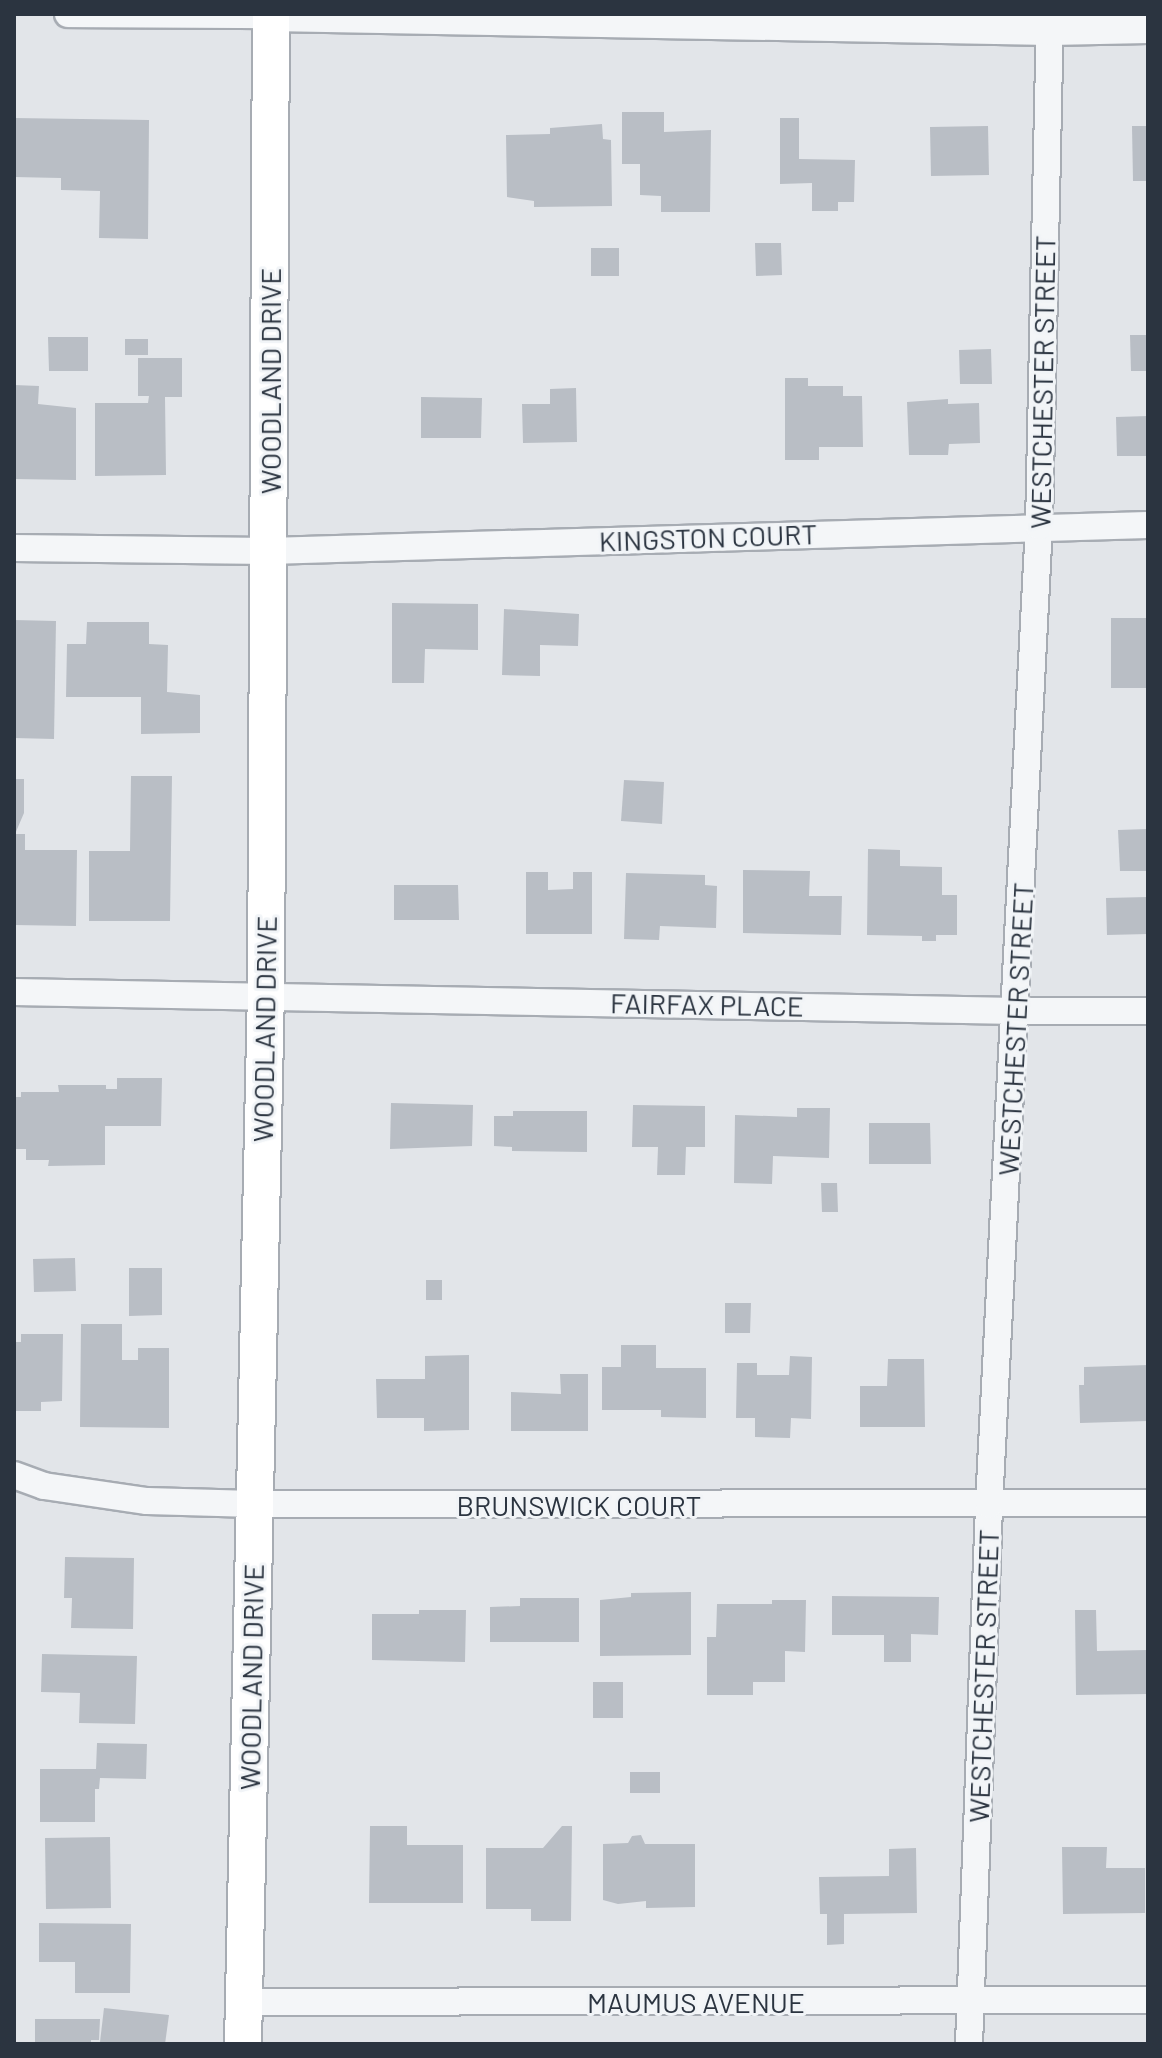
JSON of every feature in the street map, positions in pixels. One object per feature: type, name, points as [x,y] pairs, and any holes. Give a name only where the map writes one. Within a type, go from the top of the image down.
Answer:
[{"type":"main road","name":"WOODLAND DRIVE","points":[[243,2044],[266,994],[271,15]]},
{"type":"street","points":[[68,14],[1050,22],[1148,27]]},
{"type":"street","name":"WESTCHESTER STREET","points":[[969,2044],[989,1505],[1017,1011],[1039,526],[1050,22]]},
{"type":"street","name":"KINGSTON COURT","points":[[14,548],[269,551],[1148,525]]},
{"type":"street","name":"FAIRFAX PLACE","points":[[14,992],[1148,1011]]},
{"type":"street","name":"BRUNSWICK COURT","points":[[14,1475],[44,1486],[147,1501],[254,1504],[1148,1503]]},
{"type":"street","name":"MAUMUS AVENUE","points":[[244,2002],[1148,2000]]},
{"type":"building","points":[[622,112],[664,112],[664,132],[711,130],[710,212],[661,212],[661,196],[640,195],[640,164],[622,164]]},
{"type":"building","points":[[14,118],[149,120],[148,239],[99,238],[100,191],[61,190],[61,178],[14,177]]},
{"type":"building","points":[[780,118],[799,118],[799,159],[855,160],[854,202],[838,202],[838,211],[812,211],[812,183],[780,184]]},
{"type":"building","points":[[602,124],[603,139],[611,140],[612,206],[534,207],[534,201],[507,197],[506,135],[550,134],[550,128]]},
{"type":"building","points":[[988,126],[989,175],[931,176],[930,127]]},
{"type":"building","points":[[1132,126],[1148,126],[1148,181],[1133,181]]},
{"type":"building","points":[[755,243],[781,243],[782,275],[756,276]]},
{"type":"building","points":[[591,248],[619,248],[619,276],[591,276]]},
{"type":"building","points":[[1130,335],[1148,335],[1148,371],[1131,371]]},
{"type":"building","points":[[48,337],[88,337],[88,371],[49,371]]},
{"type":"building","points":[[125,339],[148,339],[148,355],[125,355]]},
{"type":"building","points":[[991,349],[992,384],[960,384],[959,350]]},
{"type":"building","points":[[138,358],[182,358],[182,397],[165,397],[166,475],[95,476],[95,403],[148,403],[149,396],[138,396]]},
{"type":"building","points":[[785,378],[808,378],[808,386],[843,386],[843,396],[862,396],[863,447],[819,447],[819,460],[785,460]]},
{"type":"building","points":[[14,385],[39,386],[38,404],[76,408],[76,480],[14,479]]},
{"type":"building","points":[[576,388],[577,442],[523,443],[522,404],[550,404],[550,389]]},
{"type":"building","points":[[421,397],[482,398],[481,438],[421,438]]},
{"type":"building","points":[[948,399],[948,404],[979,403],[980,443],[949,444],[948,455],[909,455],[907,402]]},
{"type":"building","points":[[1148,416],[1148,456],[1117,456],[1116,417]]},
{"type":"building","points":[[392,603],[478,604],[478,650],[425,649],[424,683],[392,683]]},
{"type":"building","points":[[504,609],[579,614],[578,646],[540,645],[540,676],[502,675]]},
{"type":"building","points":[[1111,618],[1148,618],[1148,688],[1111,688]]},
{"type":"building","points":[[14,620],[56,621],[54,739],[14,738]]},
{"type":"building","points":[[87,622],[149,622],[149,644],[168,645],[167,692],[200,695],[200,733],[141,734],[141,697],[66,697],[67,644],[86,644]]},
{"type":"building","points":[[131,776],[172,776],[170,921],[89,921],[89,851],[130,851]]},
{"type":"building","points":[[14,779],[24,779],[24,813],[15,834],[25,834],[25,850],[77,850],[76,926],[14,925]]},
{"type":"building","points":[[624,780],[664,782],[662,824],[621,821]]},
{"type":"building","points":[[1148,829],[1148,871],[1120,871],[1118,830]]},
{"type":"building","points":[[868,849],[900,850],[900,866],[942,867],[942,895],[957,895],[957,935],[936,935],[936,941],[922,941],[922,936],[867,935]]},
{"type":"building","points":[[743,870],[810,871],[809,896],[842,896],[841,935],[743,933]]},
{"type":"building","points":[[526,872],[548,872],[548,890],[573,889],[573,872],[592,872],[592,934],[526,934]]},
{"type":"building","points":[[626,873],[705,875],[705,885],[717,886],[716,928],[660,926],[659,940],[624,939]]},
{"type":"building","points":[[394,885],[458,885],[459,920],[394,920]]},
{"type":"building","points":[[1148,897],[1148,934],[1107,935],[1106,898]]},
{"type":"building","points":[[117,1078],[162,1078],[161,1126],[105,1126],[105,1165],[48,1166],[49,1160],[26,1160],[26,1149],[14,1149],[14,1097],[21,1097],[21,1092],[59,1092],[58,1085],[106,1085],[106,1089],[117,1089]]},
{"type":"building","points":[[391,1103],[473,1105],[472,1146],[390,1149]]},
{"type":"building","points":[[633,1105],[705,1106],[705,1147],[686,1147],[685,1175],[657,1175],[658,1147],[632,1147]]},
{"type":"building","points":[[797,1108],[830,1108],[829,1158],[773,1156],[772,1184],[734,1183],[735,1115],[797,1117]]},
{"type":"building","points":[[513,1111],[587,1111],[587,1152],[512,1151],[512,1147],[494,1146],[494,1116],[513,1116]]},
{"type":"building","points":[[869,1123],[930,1123],[931,1164],[869,1164]]},
{"type":"building","points":[[821,1183],[837,1183],[838,1212],[822,1212]]},
{"type":"building","points":[[75,1258],[76,1291],[34,1292],[33,1259]]},
{"type":"building","points":[[129,1268],[162,1268],[162,1315],[129,1316]]},
{"type":"building","points":[[426,1280],[442,1280],[442,1300],[426,1300]]},
{"type":"building","points":[[725,1303],[751,1303],[750,1333],[725,1333]]},
{"type":"building","points":[[81,1324],[122,1324],[122,1360],[138,1360],[138,1348],[169,1348],[169,1428],[80,1427]]},
{"type":"building","points":[[21,1334],[63,1334],[62,1401],[41,1402],[41,1411],[14,1411],[14,1342],[21,1342]]},
{"type":"building","points":[[621,1345],[656,1345],[656,1368],[706,1368],[706,1418],[661,1417],[661,1410],[602,1410],[602,1367],[621,1367]]},
{"type":"building","points":[[469,1355],[469,1430],[424,1431],[424,1418],[377,1418],[376,1379],[425,1379],[425,1356]]},
{"type":"building","points":[[790,1356],[812,1357],[811,1419],[791,1418],[790,1438],[755,1437],[755,1418],[736,1418],[737,1363],[757,1363],[757,1375],[789,1375]]},
{"type":"building","points":[[888,1359],[924,1359],[925,1427],[860,1427],[860,1386],[887,1386]]},
{"type":"building","points":[[1148,1365],[1148,1421],[1080,1423],[1079,1385],[1084,1385],[1084,1367]]},
{"type":"building","points":[[560,1374],[588,1374],[588,1431],[511,1431],[511,1392],[561,1394]]},
{"type":"building","points":[[65,1557],[134,1558],[133,1629],[71,1628],[72,1598],[64,1598]]},
{"type":"building","points":[[691,1592],[691,1655],[600,1656],[600,1600],[631,1597],[631,1593]]},
{"type":"building","points":[[832,1596],[939,1597],[938,1635],[911,1634],[911,1662],[884,1662],[884,1635],[832,1635]]},
{"type":"building","points":[[520,1598],[579,1598],[579,1642],[490,1642],[490,1607],[520,1606]]},
{"type":"building","points":[[772,1600],[806,1600],[805,1652],[785,1651],[785,1682],[753,1682],[753,1695],[707,1695],[707,1637],[716,1637],[717,1604],[772,1604]]},
{"type":"building","points":[[419,1610],[466,1610],[465,1662],[372,1660],[372,1614],[419,1614]]},
{"type":"building","points":[[1075,1610],[1096,1610],[1097,1651],[1148,1650],[1148,1694],[1076,1695]]},
{"type":"building","points":[[42,1654],[137,1656],[135,1724],[79,1723],[80,1693],[41,1692]]},
{"type":"building","points":[[593,1682],[623,1682],[623,1718],[593,1718]]},
{"type":"building","points":[[97,1743],[147,1744],[146,1779],[100,1778],[99,1789],[95,1789],[95,1822],[40,1822],[40,1769],[96,1769]]},
{"type":"building","points":[[630,1772],[660,1772],[660,1793],[630,1793]]},
{"type":"building","points":[[370,1826],[407,1826],[407,1845],[463,1845],[463,1903],[369,1903]]},
{"type":"building","points":[[562,1826],[572,1826],[571,1921],[531,1921],[531,1909],[486,1909],[486,1848],[543,1848]]},
{"type":"building","points":[[641,1835],[645,1844],[695,1844],[695,1907],[646,1908],[646,1901],[618,1904],[603,1900],[603,1844],[628,1843],[632,1836]]},
{"type":"building","points":[[110,1837],[111,1908],[46,1909],[45,1838]]},
{"type":"building","points":[[1062,1847],[1107,1847],[1106,1868],[1145,1868],[1145,1913],[1063,1914]]},
{"type":"building","points":[[916,1848],[917,1913],[844,1914],[844,1944],[827,1945],[827,1914],[820,1914],[819,1877],[889,1876],[889,1849]]},
{"type":"building","points":[[39,1923],[131,1924],[130,1993],[75,1993],[75,1962],[39,1962]]},
{"type":"building","points":[[104,2008],[169,2015],[165,2044],[100,2042]]},
{"type":"building","points":[[35,2019],[100,2019],[99,2040],[91,2040],[91,2044],[35,2044]]}]
